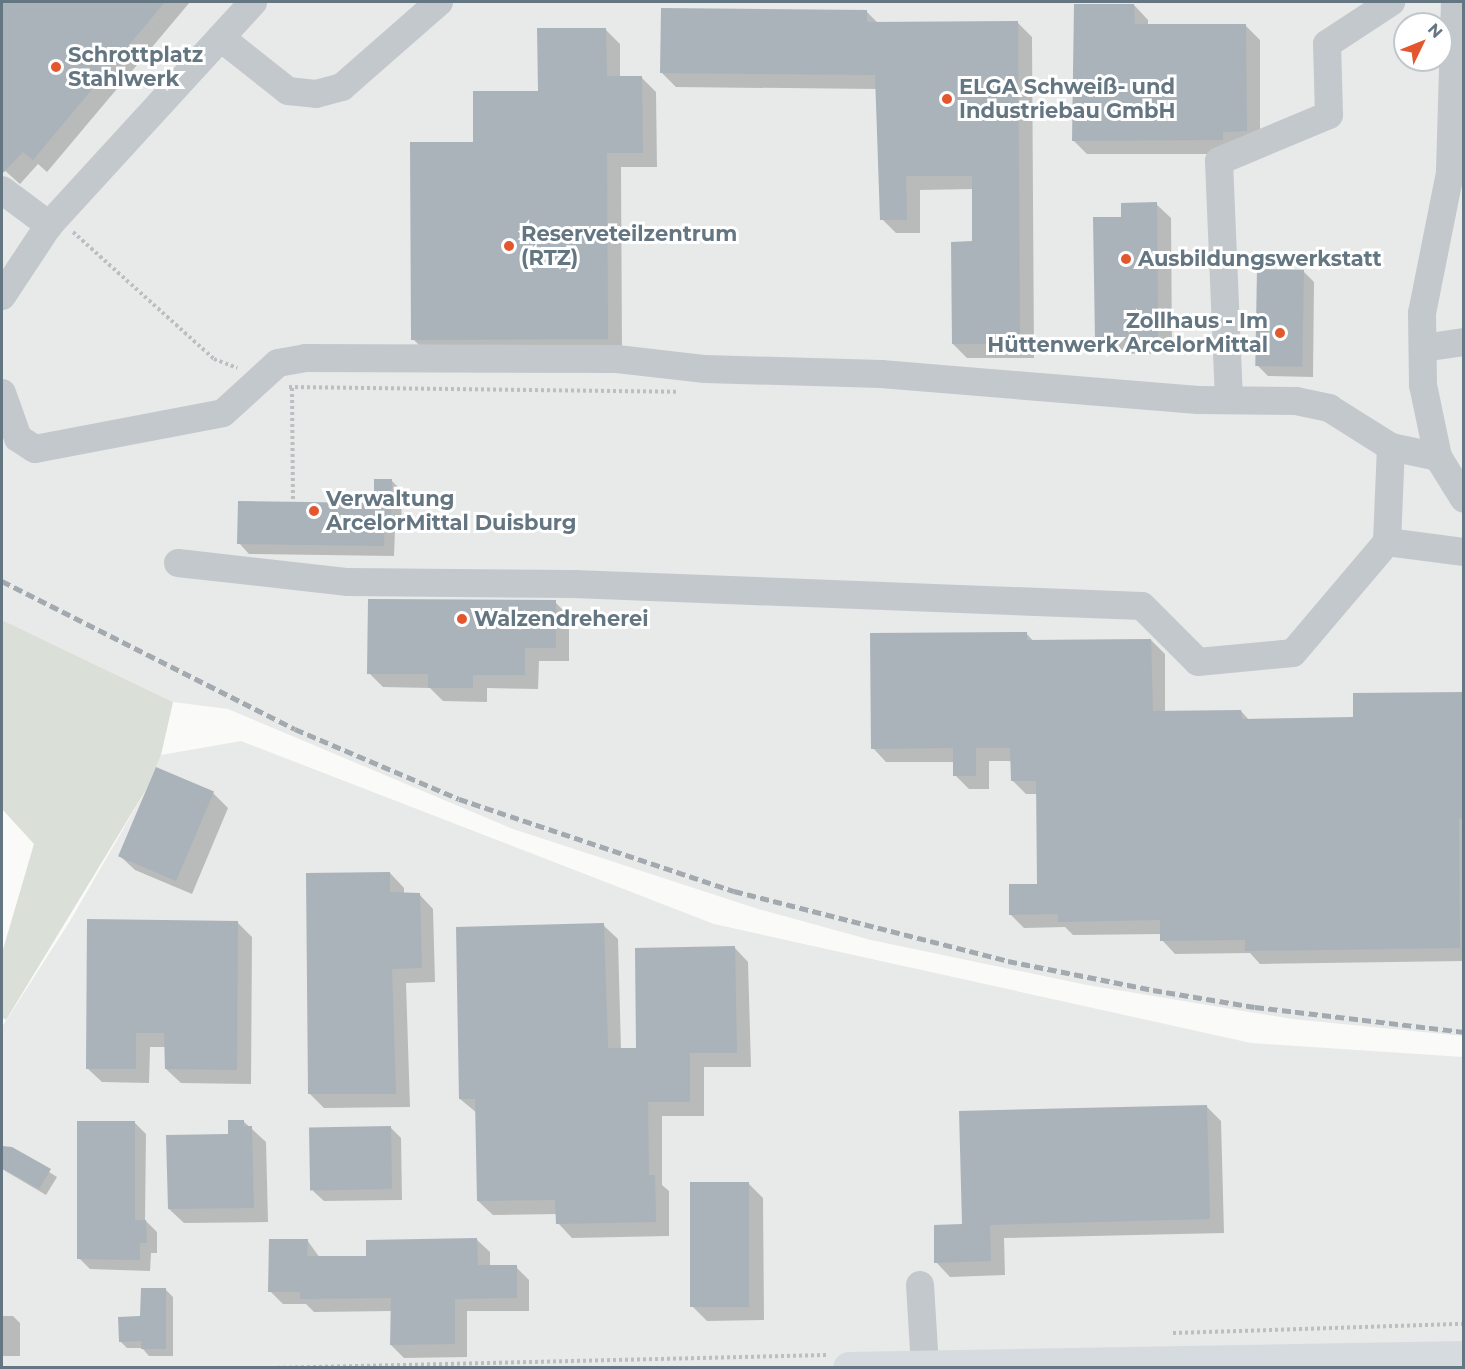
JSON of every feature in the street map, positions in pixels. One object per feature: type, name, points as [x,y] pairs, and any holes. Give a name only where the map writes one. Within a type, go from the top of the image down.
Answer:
[{"type":"main road","points":[[840,1361],[925,1366],[1464,1358]]},
{"type":"lane","points":[[2,296],[49,225],[253,2]]},
{"type":"lane","points":[[220,38],[288,92],[316,94],[342,87],[439,2]]},
{"type":"lane","points":[[1228,400],[1219,161],[1329,115],[1327,45],[1391,2]]},
{"type":"lane","points":[[1455,2],[1450,173],[1422,313],[1423,385],[1438,457],[1464,499]]},
{"type":"lane","points":[[2,190],[49,225]]},
{"type":"lane","points":[[1423,348],[1464,342]]},
{"type":"lane","points":[[2,393],[18,438],[35,449],[223,413],[278,363],[305,358],[617,359],[705,369],[881,374],[1228,400],[1296,401],[1329,408],[1391,447],[1438,457]]},
{"type":"lane","points":[[178,563],[348,582],[574,584],[1142,606],[1198,662],[1293,653],[1387,542],[1391,447]]},
{"type":"lane","points":[[1387,542],[1464,552]]},
{"type":"lane","points":[[920,1285],[925,1366]]},
{"type":"path","points":[[292,388],[293,501]]},
{"type":"path","points":[[1425,1326],[1464,1324]]},
{"type":"path","points":[[271,1368],[840,1361]]},
{"type":"shaded area","points":[[2,2],[1463,2],[1463,1036],[1292,1019],[1087,985],[871,940],[758,909],[513,829],[228,709],[173,702],[2,620]]},
{"type":"shaded area","points":[[2,620],[173,702],[161,755],[147,788],[6,1020],[2,1017],[2,953],[34,844],[2,809]]},
{"type":"shaded area","points":[[241,741],[714,924],[1251,1043],[1463,1057],[1463,1367],[2,1368],[2,1027],[70,921],[147,788],[161,755]]},
{"type":"building","name":"Schrottplatz Stahlwerk","points":[[2,2],[165,2],[33,160],[23,152],[2,174]]},
{"type":"building","points":[[1074,4],[1134,4],[1135,24],[1246,24],[1247,131],[1223,132],[1223,140],[1072,141]]},
{"type":"building","points":[[661,8],[867,10],[867,22],[1018,21],[1020,344],[952,344],[951,242],[972,241],[972,176],[906,176],[907,220],[880,220],[875,75],[660,73]]},
{"type":"building","name":"Reserveteilzentrum (RTZ)","points":[[537,28],[606,28],[607,76],[642,76],[643,153],[607,153],[608,339],[411,340],[410,142],[473,142],[473,91],[538,91]]},
{"type":"building","name":"Ausbildungswerkstatt","points":[[1157,202],[1158,339],[1095,340],[1093,217],[1121,217],[1121,203]]},
{"type":"building","name":"Zollhaus - Im Hüttenwerk ArcelorMittal","points":[[1257,269],[1304,270],[1302,367],[1255,366]]},
{"type":"building","name":"Verwaltung ArcelorMittal Duisburg","points":[[374,479],[392,479],[391,520],[385,520],[384,546],[237,544],[238,501],[374,503]]},
{"type":"building","name":"Walzendreherei","points":[[368,599],[556,600],[556,648],[525,648],[525,675],[473,675],[473,688],[428,688],[428,674],[367,674]]},
{"type":"building","points":[[1027,632],[1027,640],[1151,639],[1153,711],[1241,710],[1242,719],[1353,717],[1353,693],[1464,692],[1464,818],[1459,819],[1460,948],[1245,951],[1245,940],[1160,941],[1160,920],[1058,922],[1058,914],[1009,915],[1009,884],[1037,884],[1036,781],[1011,781],[1010,748],[976,748],[976,776],[953,776],[953,748],[871,749],[870,633]]},
{"type":"building","points":[[156,767],[214,792],[176,881],[118,856]]},
{"type":"building","points":[[390,872],[390,892],[420,893],[422,968],[392,969],[396,1094],[308,1094],[306,873]]},
{"type":"building","points":[[87,919],[238,921],[237,1070],[165,1069],[164,1033],[136,1033],[136,1069],[86,1069]]},
{"type":"building","points":[[604,923],[608,1048],[636,1048],[635,948],[735,946],[737,1053],[690,1053],[690,1102],[648,1102],[649,1175],[655,1175],[656,1222],[556,1224],[555,1200],[477,1201],[475,1099],[459,1099],[456,927]]},
{"type":"building","points":[[1207,1105],[1210,1219],[990,1225],[991,1261],[934,1263],[934,1225],[962,1224],[959,1111]]},
{"type":"building","points":[[228,1120],[244,1120],[244,1126],[252,1126],[254,1208],[168,1209],[166,1135],[228,1134]]},
{"type":"building","points":[[77,1121],[135,1121],[135,1220],[146,1220],[147,1243],[140,1243],[140,1260],[77,1259]]},
{"type":"building","points":[[391,1126],[392,1189],[310,1190],[309,1127]]},
{"type":"building","points":[[2,1146],[12,1147],[51,1169],[39,1189],[2,1168]]},
{"type":"building","points":[[690,1182],[749,1182],[749,1307],[690,1307]]},
{"type":"building","points":[[477,1238],[478,1265],[517,1265],[517,1298],[455,1299],[455,1344],[390,1345],[391,1298],[300,1299],[300,1292],[268,1292],[269,1239],[308,1239],[307,1256],[366,1256],[366,1240]]},
{"type":"building","points":[[141,1288],[166,1288],[166,1349],[141,1349],[141,1341],[119,1342],[118,1317],[140,1316]]},
{"type":"railway","points":[[2,581],[295,729],[459,799],[734,891],[1008,961],[1153,990],[1255,1007],[1464,1032]]},
{"type":"place","name":"Schrottplatz Stahlwerk","points":[[56,67]]},
{"type":"place","name":"ELGA Schweiß- und Industriebau GmbH","points":[[947,99]]},
{"type":"place","name":"Reserveteilzentrum (RTZ)","points":[[509,246]]},
{"type":"place","name":"Ausbildungswerkstatt","points":[[1126,259]]},
{"type":"place","name":"Zollhaus - Im Hüttenwerk ArcelorMittal","points":[[1280,333]]},
{"type":"place","name":"Verwaltung ArcelorMittal Duisburg","points":[[314,511]]},
{"type":"place","name":"Walzendreherei","points":[[462,619]]}]
